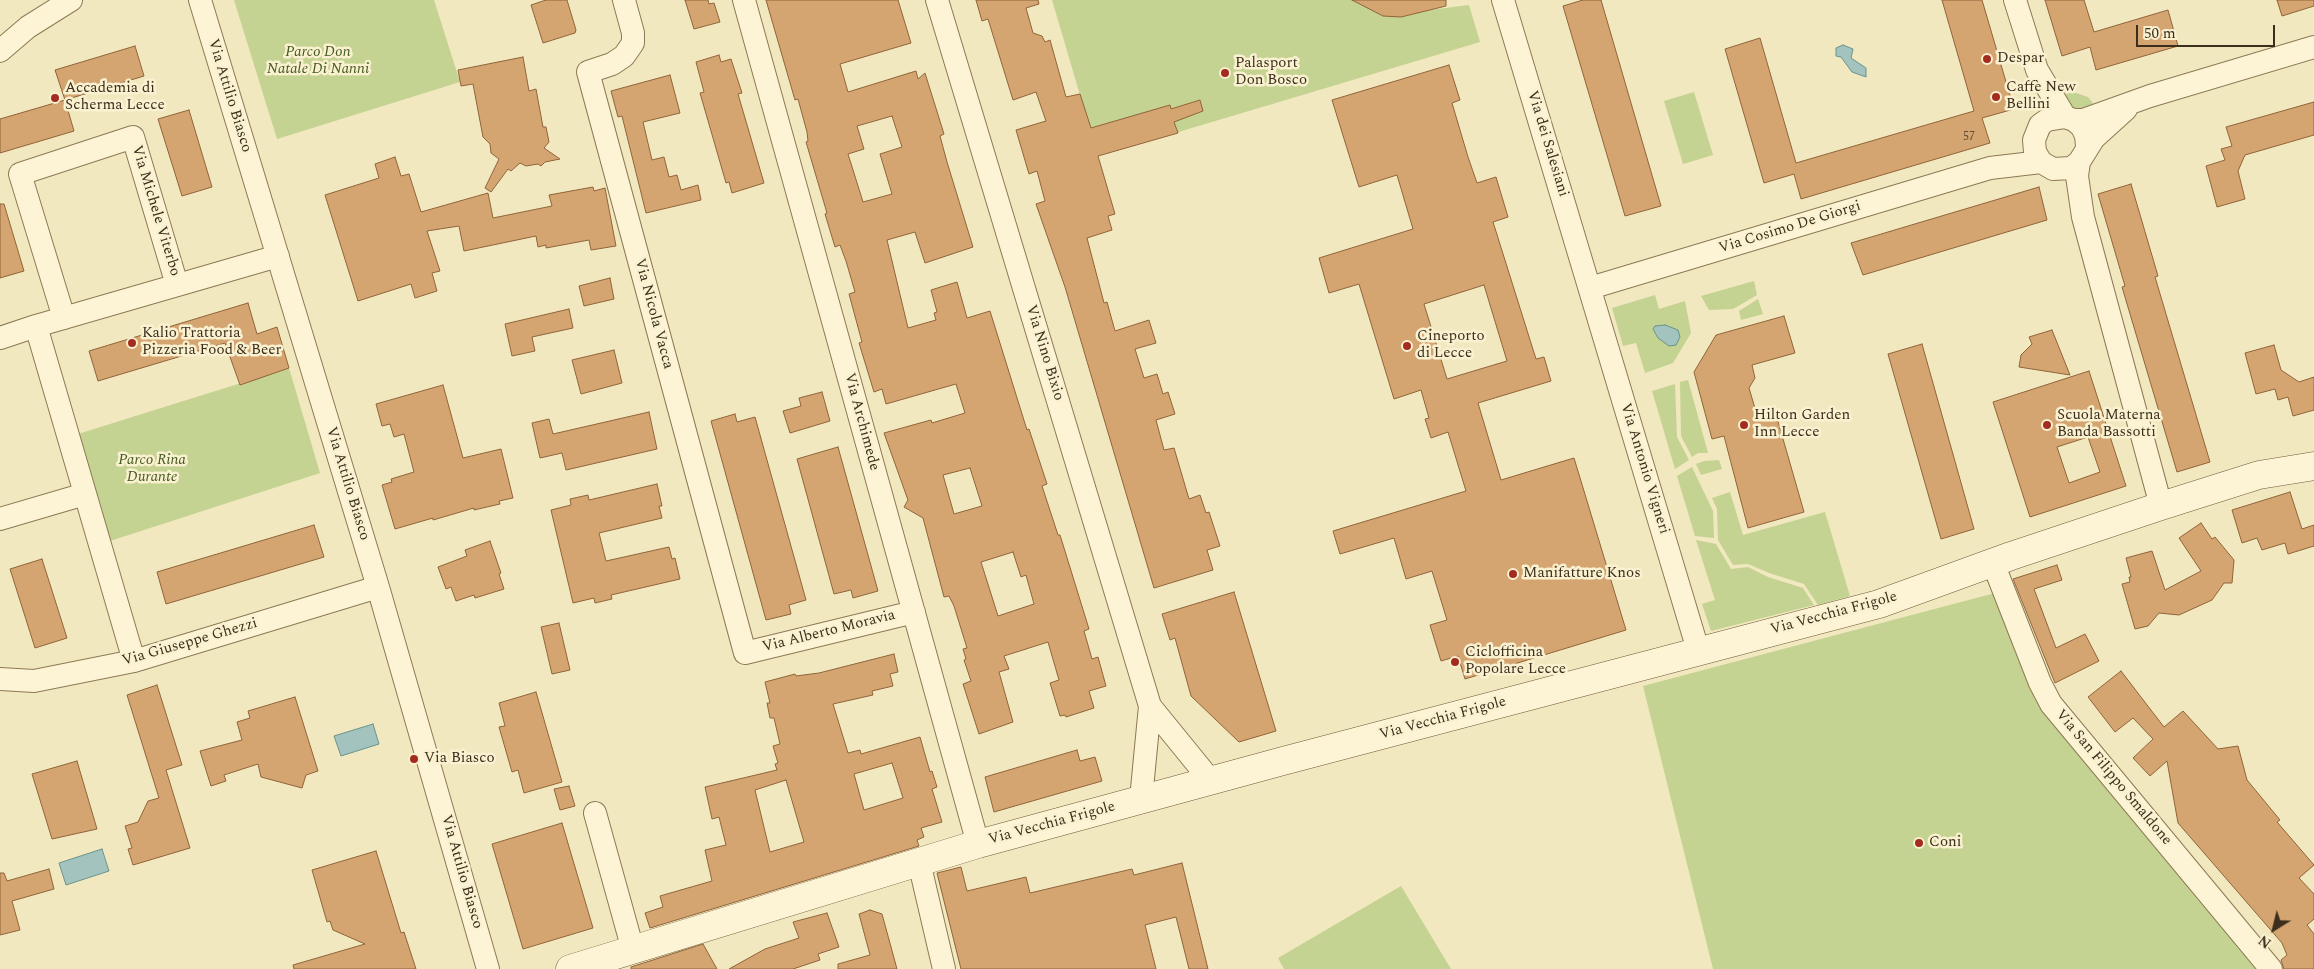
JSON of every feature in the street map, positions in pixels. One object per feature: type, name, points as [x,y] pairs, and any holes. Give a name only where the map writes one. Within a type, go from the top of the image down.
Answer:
[{"type":"street","points":[[0,51],[28,26],[71,0]]},
{"type":"street","name":"Via Attilio Biasco","points":[[200,0],[378,587],[488,969]]},
{"type":"street","name":"Via Nicola Vacca","points":[[624,0],[633,33],[633,43],[624,56],[612,64],[588,72],[745,653]]},
{"type":"street","name":"Via Archimede","points":[[744,0],[978,844]]},
{"type":"street","name":"Via Nino Bixio","points":[[937,0],[1150,706],[1141,799]]},
{"type":"street","name":"Via dei Salesiani","points":[[1503,0],[1590,288]]},
{"type":"street","points":[[2015,0],[2037,70],[2070,118],[2082,127],[2086,136],[2077,176],[2082,217],[2161,506]]},
{"type":"street","name":"Via Cosimo De Giorgi","points":[[1990,168],[2037,133],[2056,116],[2070,118],[2130,105],[2150,96],[2314,47]]},
{"type":"street","points":[[2037,70],[2037,133],[2035,152],[2047,165],[2082,217]]},
{"type":"street","name":"Via Cosimo De Giorgi","points":[[1590,288],[1990,168],[2047,165],[2071,168],[2130,105]]},
{"type":"street","name":"Via Michele Viterbo","points":[[64,318],[20,174],[133,137],[177,285]]},
{"type":"street","name":"Via Michele Viterbo","points":[[0,338],[278,256]]},
{"type":"street","name":"Via Antonio Vigneri","points":[[1590,288],[1698,650]]},
{"type":"street","points":[[36,326],[134,661]]},
{"type":"street","name":"Via Vecchia Frigole","points":[[570,969],[978,844],[1698,650],[1879,604],[2161,506],[2259,475],[2314,466]]},
{"type":"street","points":[[0,519],[85,494]]},
{"type":"street","name":"Via San Filippo Smaldone","points":[[1993,563],[2040,683],[2051,704],[2271,969]]},
{"type":"street","name":"Via Giuseppe Ghezzi","points":[[0,679],[34,681],[134,661],[378,587]]},
{"type":"street","name":"Via Alberto Moravia","points":[[745,653],[914,612]]},
{"type":"street","name":"Via Nino Bixio","points":[[1150,706],[1211,781]]},
{"type":"street","points":[[595,813],[633,950]]},
{"type":"street","points":[[919,862],[944,969]]},
{"type":"green space","name":"Parco Don Natale Di Nanni","points":[[234,0],[434,0],[460,82],[277,139]]},
{"type":"green space","name":"Palasport Don Bosco","points":[[1052,0],[1355,0],[1383,16],[1469,5],[1480,42],[1098,156]]},
{"type":"green space","points":[[1694,92],[1713,155],[1683,164],[1664,101]]},
{"type":"green space","points":[[2073,92],[2088,97],[2096,107],[2075,111],[2060,95]]},
{"type":"green space","points":[[1754,281],[1757,295],[1733,309],[1709,310],[1701,296]]},
{"type":"green space","points":[[1655,295],[1659,309],[1685,301],[1691,333],[1673,363],[1645,373],[1636,343],[1623,346],[1612,308]]},
{"type":"green space","points":[[1758,299],[1763,314],[1741,320],[1739,311]]},
{"type":"green space","name":"Parco Rina Durante","points":[[289,368],[320,473],[110,541],[78,434]]},
{"type":"green space","points":[[1688,380],[1708,453],[1698,453],[1692,457],[1681,436],[1680,382]]},
{"type":"green space","points":[[1675,384],[1677,437],[1689,460],[1675,469],[1652,391]]},
{"type":"green space","points":[[1719,460],[1722,469],[1701,475],[1696,464],[1704,461]]},
{"type":"green space","points":[[1692,467],[1713,511],[1714,538],[1695,536],[1677,476]]},
{"type":"green space","points":[[1730,492],[1743,535],[1825,512],[1850,596],[1818,605],[1804,584],[1748,564],[1733,565],[1718,540],[1717,509],[1712,498]]},
{"type":"green space","points":[[1696,540],[1716,544],[1731,569],[1748,567],[1768,577],[1803,588],[1814,605],[1711,631],[1702,604],[1715,600]]},
{"type":"green space","name":"Coni","points":[[1995,593],[2044,704],[2260,969],[1713,969],[1643,686]]},
{"type":"green space","points":[[1401,886],[1451,969],[1284,969],[1278,958]]},
{"type":"water","points":[[1843,45],[1853,49],[1851,58],[1866,68],[1866,77],[1852,72],[1841,57],[1836,56],[1836,48]]},
{"type":"water","points":[[1665,325],[1678,330],[1680,337],[1676,345],[1669,346],[1658,338],[1653,329],[1655,326]]},
{"type":"water","points":[[373,724],[379,744],[341,756],[334,736]]},
{"type":"water","points":[[102,849],[109,871],[66,885],[59,863]]},
{"type":"building","points":[[546,0],[567,0],[576,30],[575,33],[543,43],[531,5]]},
{"type":"building","points":[[685,0],[708,0],[709,4],[714,3],[720,22],[694,29]]},
{"type":"building","points":[[766,0],[898,0],[911,43],[840,64],[848,92],[916,71],[918,79],[925,73],[944,134],[940,136],[947,162],[973,247],[925,263],[915,232],[887,240],[908,328],[936,320],[934,313],[937,312],[931,290],[957,282],[967,318],[990,311],[1027,430],[1029,429],[1047,484],[1042,486],[1058,535],[1060,535],[1089,629],[1084,631],[1092,659],[1098,657],[1106,686],[1089,691],[1094,708],[1066,717],[1065,715],[1060,716],[1050,683],[1059,680],[1048,642],[1004,656],[1009,669],[999,672],[1013,722],[979,734],[963,684],[971,681],[964,660],[966,659],[963,649],[967,648],[954,606],[949,596],[944,597],[923,518],[904,507],[908,500],[884,433],[931,420],[932,423],[965,413],[956,384],[886,404],[882,389],[874,392],[859,343],[862,342],[849,294],[855,292],[840,245],[835,247],[806,142],[808,141],[807,132],[798,99],[795,100]],"holes":[[[892,116],[902,147],[880,154],[892,194],[863,202],[848,154],[864,149],[857,126]],[[970,468],[982,506],[954,514],[943,475]],[[1013,552],[1021,577],[1026,575],[1034,604],[998,616],[981,562]]]},
{"type":"building","points":[[976,0],[1038,0],[1039,4],[1026,8],[1033,33],[1042,36],[1045,42],[1050,40],[1066,97],[1080,94],[1091,128],[1170,105],[1171,109],[1200,100],[1203,111],[1174,122],[1178,133],[1098,156],[1115,214],[1108,216],[1112,230],[1087,238],[1104,303],[1107,302],[1115,331],[1149,320],[1156,343],[1135,349],[1144,378],[1157,374],[1163,394],[1168,392],[1175,414],[1156,420],[1164,450],[1174,448],[1189,499],[1200,495],[1206,513],[1209,512],[1220,546],[1207,550],[1213,570],[1154,588],[1065,287],[1036,204],[1045,201],[1037,171],[1029,174],[1016,130],[1046,121],[1036,92],[1013,100],[988,19],[982,21]]},
{"type":"building","points":[[1352,0],[1446,0],[1446,6],[1401,17],[1383,16]]},
{"type":"building","points":[[1583,0],[1601,0],[1661,206],[1625,216],[1563,6]]},
{"type":"building","points":[[1942,0],[1982,0],[2014,109],[1982,118],[1990,143],[1801,199],[1794,174],[1764,183],[1725,49],[1760,38],[1796,163],[1974,111]]},
{"type":"building","points":[[2045,0],[2084,0],[2094,32],[2168,10],[2178,46],[2096,70],[2090,47],[2062,56]]},
{"type":"building","points":[[2277,0],[2314,0],[2314,6],[2282,16]]},
{"type":"building","points":[[135,46],[144,76],[65,100],[55,70]]},
{"type":"building","points":[[719,55],[721,62],[731,59],[742,93],[738,94],[764,183],[732,193],[729,182],[726,183],[700,93],[704,92],[696,62]]},
{"type":"building","points":[[523,57],[529,91],[536,89],[543,127],[546,127],[549,142],[544,148],[560,159],[545,162],[541,166],[538,164],[526,166],[520,163],[511,171],[508,169],[491,192],[485,188],[499,159],[491,153],[490,144],[483,137],[473,84],[461,86],[458,70]]},
{"type":"building","points":[[1449,65],[1460,100],[1452,103],[1477,183],[1496,177],[1508,217],[1493,222],[1536,359],[1544,357],[1551,381],[1478,403],[1501,480],[1574,458],[1626,630],[1465,679],[1458,656],[1441,661],[1430,625],[1447,620],[1432,571],[1406,579],[1394,538],[1340,554],[1333,531],[1466,491],[1448,432],[1431,438],[1425,419],[1429,418],[1421,390],[1394,399],[1359,284],[1329,293],[1319,258],[1413,229],[1397,175],[1359,187],[1332,100]],"holes":[[[1484,285],[1507,361],[1447,379],[1424,304]]]},
{"type":"building","points":[[670,75],[680,113],[643,122],[652,160],[664,157],[669,177],[677,175],[681,190],[698,185],[701,200],[646,213],[622,116],[618,117],[611,91]]},
{"type":"building","points":[[65,100],[74,131],[0,153],[0,119]]},
{"type":"building","points":[[2314,102],[2314,135],[2245,155],[2238,171],[2245,199],[2217,207],[2206,166],[2225,160],[2221,149],[2232,146],[2226,127]]},
{"type":"building","points":[[189,110],[212,187],[182,196],[158,119]]},
{"type":"building","points":[[395,157],[401,176],[409,174],[421,212],[488,193],[493,218],[552,206],[549,195],[593,187],[594,191],[605,188],[616,246],[591,250],[589,240],[546,248],[546,245],[538,247],[536,236],[464,251],[459,226],[427,231],[440,271],[432,273],[437,291],[415,298],[411,284],[358,301],[325,195],[379,178],[375,164]]},
{"type":"building","points":[[2131,184],[2158,276],[2155,277],[2210,462],[2177,472],[2122,287],[2125,286],[2098,194]]},
{"type":"building","points":[[2039,187],[2047,220],[1863,275],[1851,243]]},
{"type":"building","points":[[0,204],[4,204],[24,271],[0,278]]},
{"type":"building","points":[[610,278],[614,299],[584,306],[579,286]]},
{"type":"building","points":[[248,303],[257,334],[277,327],[289,368],[240,385],[225,343],[98,381],[89,351]]},
{"type":"building","points":[[569,309],[573,328],[532,337],[535,351],[512,356],[505,324]]},
{"type":"building","name":"Hilton Garden Inn Lecce","points":[[1784,316],[1795,353],[1752,365],[1755,378],[1749,388],[1757,415],[1775,411],[1804,512],[1748,528],[1724,436],[1712,439],[1694,372],[1716,335]]},
{"type":"building","points":[[2052,330],[2070,375],[2019,367],[2021,355],[2032,344],[2029,337]]},
{"type":"building","points":[[1922,344],[1974,529],[1941,539],[1888,354]]},
{"type":"building","points":[[2274,345],[2281,370],[2299,382],[2314,377],[2314,410],[2293,416],[2288,397],[2278,400],[2275,389],[2256,394],[2245,353]]},
{"type":"building","points":[[614,350],[622,383],[581,394],[572,360]]},
{"type":"building","points":[[2089,371],[2126,486],[2030,517],[1993,402]],"holes":[[[2088,437],[2100,472],[2069,483],[2057,447]]]},
{"type":"building","points":[[443,385],[463,458],[501,449],[513,498],[499,501],[500,504],[474,510],[474,508],[395,529],[382,485],[392,482],[391,479],[414,472],[404,434],[394,437],[390,424],[382,426],[376,404]]},
{"type":"building","points":[[822,392],[830,421],[790,433],[783,411],[801,406],[799,398]]},
{"type":"building","points":[[649,412],[657,449],[566,470],[562,453],[540,458],[532,423],[549,419],[553,434]]},
{"type":"building","points":[[735,414],[737,422],[755,417],[806,600],[789,605],[791,614],[766,620],[711,421]]},
{"type":"building","points":[[838,447],[878,591],[853,598],[851,590],[834,594],[797,459]]},
{"type":"building","points":[[657,484],[662,506],[659,506],[662,518],[599,533],[606,561],[669,547],[672,559],[675,558],[680,579],[611,595],[612,599],[595,603],[594,598],[573,603],[551,510],[571,505],[570,499],[588,495],[589,500]]},
{"type":"building","points":[[2290,492],[2302,529],[2314,525],[2314,546],[2288,554],[2285,543],[2262,550],[2257,538],[2242,543],[2232,510]]},
{"type":"building","points":[[2201,523],[2212,539],[2215,537],[2234,560],[2232,583],[2224,583],[2212,600],[2179,615],[2159,613],[2148,626],[2135,629],[2122,584],[2130,582],[2129,577],[2131,577],[2126,558],[2152,551],[2165,590],[2201,571],[2179,538]]},
{"type":"building","points":[[314,525],[324,557],[166,604],[157,572]]},
{"type":"building","points":[[490,541],[501,573],[499,574],[504,589],[475,598],[474,595],[456,601],[451,587],[446,589],[438,567],[467,556],[465,550]]},
{"type":"building","points":[[42,559],[67,638],[35,648],[10,569]]},
{"type":"building","points":[[2057,565],[2062,580],[2034,589],[2056,648],[2085,634],[2099,661],[2055,683],[2013,579]]},
{"type":"building","points":[[1234,592],[1276,731],[1239,742],[1191,696],[1175,638],[1170,640],[1162,614]]},
{"type":"building","points":[[559,623],[570,670],[552,674],[541,627]]},
{"type":"building","points":[[894,654],[898,672],[890,674],[893,686],[872,691],[873,695],[833,704],[848,753],[860,750],[861,754],[920,737],[930,772],[932,771],[937,787],[932,789],[942,822],[921,828],[924,837],[917,840],[919,846],[650,928],[645,913],[663,907],[660,896],[712,881],[705,850],[726,845],[719,817],[712,819],[705,787],[777,770],[775,764],[778,763],[773,746],[780,744],[774,718],[770,718],[767,703],[770,703],[765,682],[795,674],[796,676],[819,673]],"holes":[[[892,763],[903,798],[864,810],[854,774]],[[786,780],[804,842],[770,852],[755,790]]]},
{"type":"building","points":[[2121,671],[2164,727],[2183,711],[2218,749],[2238,746],[2247,780],[2280,820],[2277,822],[2314,865],[2299,878],[2314,894],[2314,919],[2307,925],[2314,934],[2314,969],[2284,969],[2281,960],[2287,955],[2282,943],[2178,823],[2167,761],[2150,776],[2133,758],[2153,739],[2133,718],[2115,732],[2088,697]]},
{"type":"building","points":[[157,685],[182,765],[166,770],[190,848],[133,865],[128,849],[132,848],[125,826],[138,822],[148,801],[159,798],[127,695]]},
{"type":"building","points":[[536,692],[562,782],[524,793],[518,770],[512,772],[499,727],[505,726],[499,703]]},
{"type":"building","points":[[295,697],[318,771],[306,775],[302,788],[261,777],[258,764],[224,775],[226,781],[211,786],[200,751],[242,740],[237,722],[250,718],[248,711]]},
{"type":"building","points":[[1077,750],[1080,761],[1095,757],[1102,781],[994,812],[985,777]]},
{"type":"building","points":[[77,761],[97,829],[52,839],[32,774]]},
{"type":"building","points":[[569,786],[575,806],[560,810],[554,789]]},
{"type":"building","points":[[562,823],[593,928],[523,949],[492,844]]},
{"type":"building","points":[[376,851],[401,933],[404,932],[416,969],[294,969],[293,965],[365,944],[333,930],[330,921],[327,922],[312,870]]},
{"type":"building","points":[[1182,863],[1208,969],[1189,969],[1176,917],[1145,925],[1156,969],[961,969],[937,873],[961,867],[967,891],[1026,877],[1030,893],[1132,869],[1134,875]]},
{"type":"building","points":[[49,869],[54,889],[12,901],[20,930],[0,935],[0,873],[4,873],[7,881]]},
{"type":"building","points":[[870,910],[882,914],[897,969],[838,969],[838,964],[870,955],[859,914]]},
{"type":"building","points":[[827,913],[839,947],[818,954],[820,960],[793,969],[729,969],[765,949],[799,938],[793,922]]},
{"type":"building","points":[[703,944],[717,969],[631,969],[631,967]]},
{"type":"place","name":"Despar","points":[[1987,59]]},
{"type":"place","name":"Palasport Don Bosco","points":[[1225,73]]},
{"type":"place","name":"Caffè New Bellini","points":[[1996,97]]},
{"type":"place","name":"Accademia di Scherma Lecce","points":[[55,98]]},
{"type":"place","name":"Kalio Trattoria Pizzeria Food & Beer","points":[[132,343]]},
{"type":"place","name":"Cineporto di Lecce","points":[[1407,346]]},
{"type":"place","name":"Hilton Garden Inn Lecce","points":[[1744,425]]},
{"type":"place","name":"Scuola Materna Banda Bassotti","points":[[2047,425]]},
{"type":"place","name":"Manifatture Knos","points":[[1513,574]]},
{"type":"place","name":"Ciclofficina Popolare Lecce","points":[[1455,662]]},
{"type":"place","name":"Via Biasco","points":[[414,759]]},
{"type":"place","name":"Coni","points":[[1919,843]]}]
